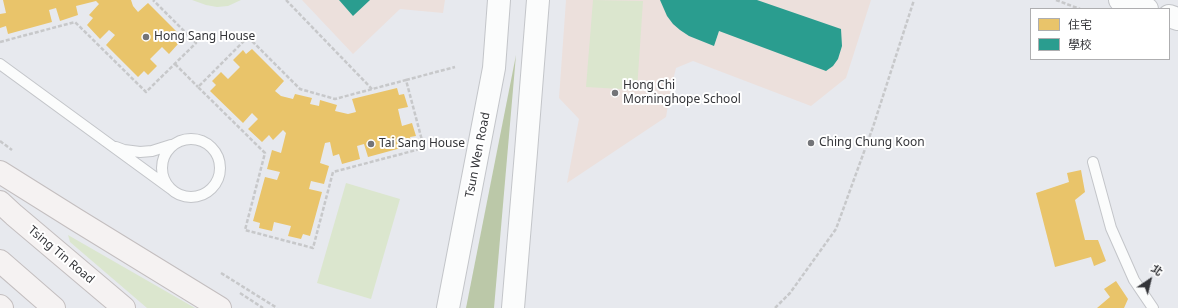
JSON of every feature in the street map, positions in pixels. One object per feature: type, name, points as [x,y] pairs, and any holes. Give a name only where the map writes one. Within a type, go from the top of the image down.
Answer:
[{"type":"main road","name":"Tsun Wen Road","points":[[448,308],[494,68],[499,0]]},
{"type":"main road","points":[[513,308],[538,0]]},
{"type":"main road","points":[[1120,0],[1144,8]]},
{"type":"main road","points":[[0,172],[75,220],[220,308]]},
{"type":"main road","name":"Tsing Tin Road","points":[[0,202],[124,308]]},
{"type":"main road","points":[[0,261],[54,308]]},
{"type":"lane","points":[[0,64],[171,190],[183,196],[196,197],[208,192],[217,182],[221,170],[219,157],[215,151],[211,146],[200,139],[187,138],[164,148],[140,152],[124,150],[109,144]]},
{"type":"lane","points":[[171,190],[164,178],[162,165],[165,153],[174,143]]},
{"type":"lane","points":[[1093,162],[1111,228],[1134,280],[1153,308]]},
{"type":"path","points":[[0,42],[75,22],[146,92],[196,43],[153,0]]},
{"type":"path","points":[[286,0],[372,89]]},
{"type":"path","points":[[775,308],[790,293],[836,229],[873,127],[914,0]]},
{"type":"path","points":[[1056,0],[1077,8]]},
{"type":"path","points":[[198,87],[248,37],[300,89],[335,98],[455,67]]},
{"type":"path","points":[[175,64],[265,153],[245,230],[313,248],[333,172],[424,148],[406,80]]},
{"type":"path","points":[[221,273],[277,308]]},
{"type":"shaded area","points":[[302,0],[445,0],[443,13],[400,9],[353,54]]},
{"type":"shaded area","name":"Hong Chi Morninghope School","points":[[566,0],[871,0],[846,78],[811,106],[693,61],[676,68],[666,117],[567,183],[579,119],[559,98]]},
{"type":"green space","points":[[192,0],[241,0],[228,6],[217,7]]},
{"type":"green space","points":[[593,0],[643,1],[637,90],[586,87]]},
{"type":"green space","points":[[516,55],[494,308],[466,308]]},
{"type":"green space","points":[[346,183],[400,199],[371,299],[317,283]]},
{"type":"green space","points":[[68,235],[195,308],[147,308],[70,242]]},
{"type":"building: 住宅","name":"Hong Sang House","points":[[3,0],[131,0],[133,6],[138,12],[148,3],[180,35],[175,41],[178,44],[169,54],[162,47],[150,59],[157,66],[148,75],[144,71],[138,77],[106,45],[115,35],[109,30],[100,39],[87,25],[93,18],[89,15],[99,4],[96,1],[76,6],[78,15],[60,21],[56,8],[49,10],[52,22],[8,34],[6,26],[0,28],[0,14],[6,13]]},
{"type":"building: 住宅","name":"Tai Sang House","points":[[252,49],[284,81],[275,91],[281,96],[293,99],[295,94],[312,98],[310,104],[319,106],[320,100],[337,105],[335,111],[348,114],[356,112],[352,99],[397,88],[399,95],[404,94],[408,107],[398,109],[402,126],[412,123],[416,136],[410,137],[412,145],[368,157],[364,144],[357,146],[360,159],[342,164],[339,154],[333,156],[330,142],[325,143],[320,163],[329,166],[324,184],[311,181],[309,189],[322,192],[310,236],[303,234],[301,239],[288,236],[291,226],[274,222],[272,231],[259,228],[260,223],[253,221],[265,177],[277,180],[280,172],[267,169],[272,150],[281,153],[286,133],[283,130],[273,140],[269,135],[262,142],[248,129],[258,119],[252,113],[243,123],[210,91],[216,85],[212,81],[221,72],[228,79],[240,67],[233,60],[243,50],[246,54]]},
{"type":"building: 住宅","points":[[1081,170],[1085,192],[1075,200],[1085,240],[1098,240],[1106,261],[1094,266],[1091,257],[1055,267],[1036,193],[1069,182],[1067,173]]},
{"type":"building: 住宅","points":[[1116,281],[1128,299],[1124,308],[1097,308],[1110,297],[1104,289]]},
{"type":"building: 學校","points":[[339,0],[370,0],[353,16]]},
{"type":"building: 學校","points":[[660,0],[757,0],[841,29],[842,46],[838,59],[833,66],[826,71],[719,31],[714,46],[689,36],[680,30],[667,16]]},
{"type":"place","name":"Hong Sang House","points":[[146,37]]},
{"type":"place","name":"Hong Chi Morninghope School","points":[[615,93]]},
{"type":"place","name":"Ching Chung Koon","points":[[811,143]]},
{"type":"place","name":"Tai Sang House","points":[[371,144]]}]
